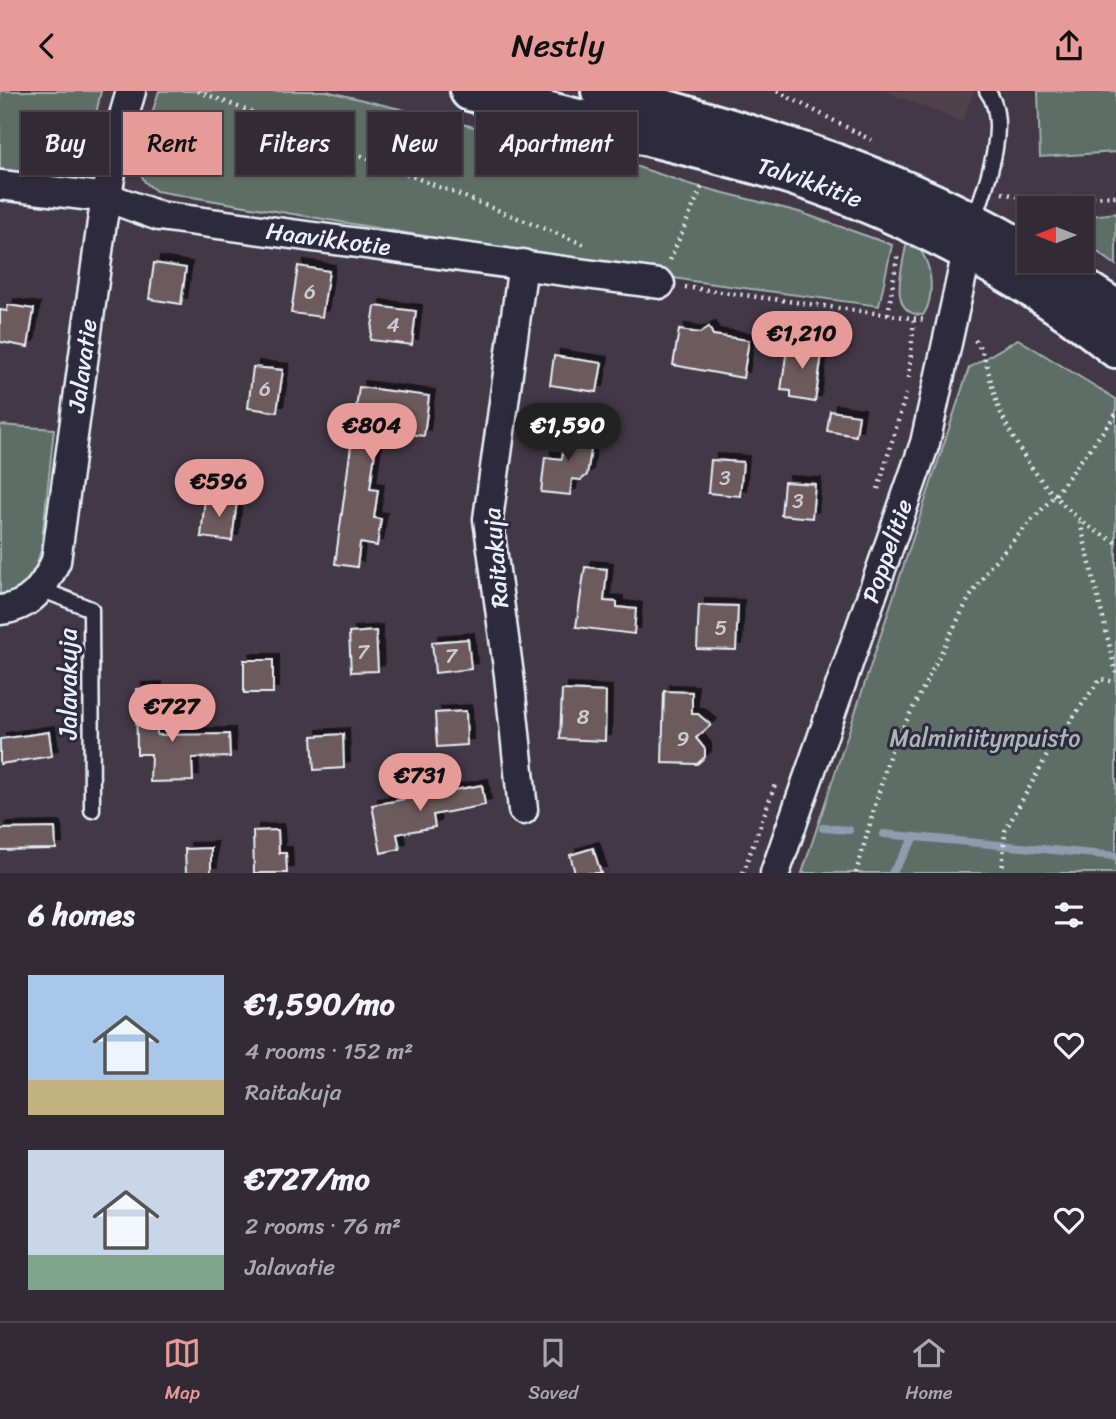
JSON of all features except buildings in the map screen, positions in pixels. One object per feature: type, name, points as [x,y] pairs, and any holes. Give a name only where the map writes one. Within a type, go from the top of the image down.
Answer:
[{"type":"main road","name":"Talvikkitie","points":[[470,91],[771,169],[848,196],[975,220],[1029,284],[1116,348]]},
{"type":"main road","name":"Talvikkitie","points":[[601,91],[788,145],[922,196],[975,220],[1017,246]]},
{"type":"main road","points":[[1059,273],[1116,310]]},
{"type":"street","name":"Jalavatie","points":[[43,590],[56,561],[102,222],[117,140],[131,91]]},
{"type":"street","name":"Haavikkotie","points":[[0,185],[108,198],[159,216],[660,284]]},
{"type":"street","name":"Poppelitie","points":[[775,873],[925,443],[975,220]]},
{"type":"street","name":"Raitakuja","points":[[523,264],[488,519],[509,675],[523,810]]},
{"type":"street","points":[[0,610],[8,609],[43,590]]},
{"type":"lane","points":[[975,220],[998,128],[996,102],[987,91]]},
{"type":"lane","name":"Jalavakuja","points":[[43,590],[91,609],[92,810]]},
{"type":"path","points":[[198,91],[597,249]]},
{"type":"path","points":[[777,91],[880,144]]},
{"type":"path","points":[[702,184],[660,284],[914,318],[909,377],[897,429],[877,492]]},
{"type":"path","points":[[975,220],[1032,199],[1116,196]]},
{"type":"path","points":[[888,314],[900,242]]},
{"type":"path","points":[[950,323],[972,336],[979,345],[998,406],[1016,444],[1055,495],[1079,521],[1116,542]]},
{"type":"path","points":[[856,873],[890,753],[968,600],[991,565],[1055,495],[1116,414]]},
{"type":"path","points":[[1079,521],[1116,673]]},
{"type":"path","points":[[1002,873],[1002,841],[1049,752],[1100,678],[1116,682]]},
{"type":"path","points":[[743,873],[779,771]]},
{"type":"shaded area","points":[[883,91],[974,91],[962,122]]},
{"type":"green space","points":[[0,91],[101,91],[96,112],[21,112],[21,172],[0,169]]},
{"type":"green space","points":[[159,91],[326,91],[413,112],[368,112],[368,175],[462,175],[462,124],[476,127],[476,175],[637,175],[637,167],[689,184],[799,212],[892,245],[879,306],[692,281],[156,191],[141,175],[222,175],[222,112],[152,112]]},
{"type":"green space","points":[[1038,91],[1116,91],[1116,152],[1040,157]]},
{"type":"green space","points":[[1116,213],[1116,265],[1094,249],[1094,216]]},
{"type":"green space","points":[[910,242],[923,255],[930,275],[930,297],[923,315],[912,313],[901,299],[900,277],[906,246]]},
{"type":"green space","name":"Malminiitynpuisto","points":[[1018,339],[1116,399],[1116,873],[802,873],[969,368]]},
{"type":"green space","points":[[0,425],[54,429],[41,550],[31,584],[0,599]]},
{"type":"waterway","points":[[823,828],[849,830]]},
{"type":"waterway","points":[[884,834],[1116,856]]},
{"type":"waterway","points":[[892,873],[915,837]]}]
